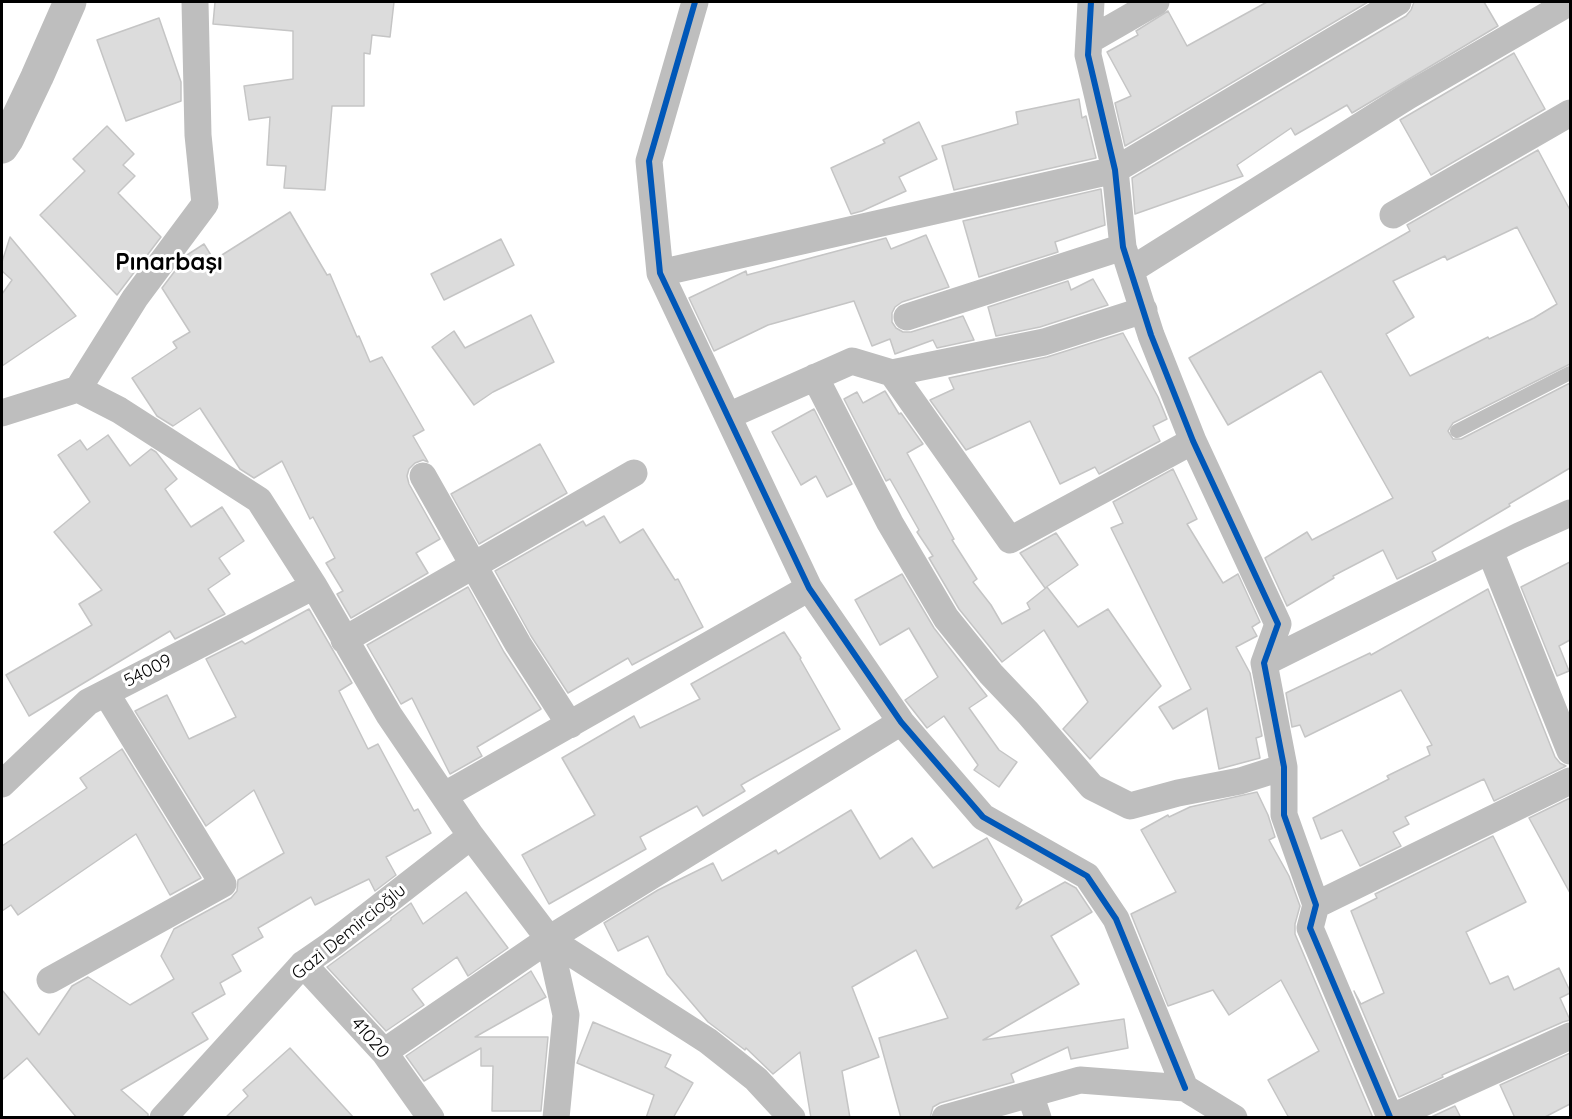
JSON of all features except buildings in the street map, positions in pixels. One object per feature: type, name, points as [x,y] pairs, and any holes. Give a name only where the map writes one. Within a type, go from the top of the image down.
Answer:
[{"type":"street","points":[[2,147],[38,77],[70,2]]},
{"type":"street","points":[[6,411],[78,389],[135,298],[205,204],[198,135],[195,2]]},
{"type":"street","points":[[695,2],[649,161],[660,273],[808,588],[901,722],[982,818],[1087,876],[1116,918],[1185,1088]]},
{"type":"street","points":[[1091,2],[1088,55],[1115,170],[1127,258],[1151,335],[1192,441],[1278,624],[1264,663],[1284,767],[1284,815],[1316,905],[1310,928],[1390,1117],[1570,1036]]},
{"type":"street","points":[[1090,40],[1156,2]]},
{"type":"street","points":[[660,273],[1115,170],[1398,2]]},
{"type":"street","points":[[907,317],[1127,258],[1570,2]]},
{"type":"street","points":[[1393,215],[1570,113]]},
{"type":"street","points":[[728,416],[852,361],[892,373],[1044,342],[1144,310]]},
{"type":"street","points":[[892,373],[1010,540],[1192,441]]},
{"type":"street","points":[[815,377],[890,523],[946,618],[991,674],[1092,787],[1131,806],[1240,781],[1284,767]]},
{"type":"street","points":[[78,389],[119,410],[259,500],[314,586],[389,716],[471,836],[549,939],[708,1041],[756,1079],[792,1118]]},
{"type":"street","points":[[344,640],[634,473]]},
{"type":"street","points":[[423,476],[518,644],[570,725]]},
{"type":"street","points":[[1264,663],[1570,513]]},
{"type":"street","points":[[1490,551],[1570,751]]},
{"type":"street","name":"54009","points":[[2,784],[88,702],[314,586]]},
{"type":"street","points":[[445,795],[808,588]]},
{"type":"street","points":[[50,980],[223,884],[106,693]]},
{"type":"street","points":[[384,1053],[549,939],[901,722]]},
{"type":"street","points":[[1316,905],[1570,781]]},
{"type":"street","name":"Gazi Demircioğlu","points":[[163,1118],[303,964],[471,836]]},
{"type":"street","points":[[549,939],[566,1015],[556,1118]]},
{"type":"street","name":"41020","points":[[303,964],[384,1053],[430,1118]]},
{"type":"street","points":[[945,1118],[1034,1106],[1080,1080],[1185,1088],[1234,1118]]},
{"type":"lane","points":[[1457,431],[1570,373]]},
{"type":"cycle path","points":[[695,2],[649,161],[660,273],[809,588],[901,722],[983,817],[1087,876],[1116,919],[1185,1088]]},
{"type":"cycle path","points":[[1091,2],[1088,55],[1115,170],[1123,247],[1151,335],[1193,441],[1278,624],[1264,663],[1284,767],[1284,815],[1316,905],[1310,928],[1390,1117]]},
{"type":"district","name":"Pınarbaşı","points":[[169,263]]}]
